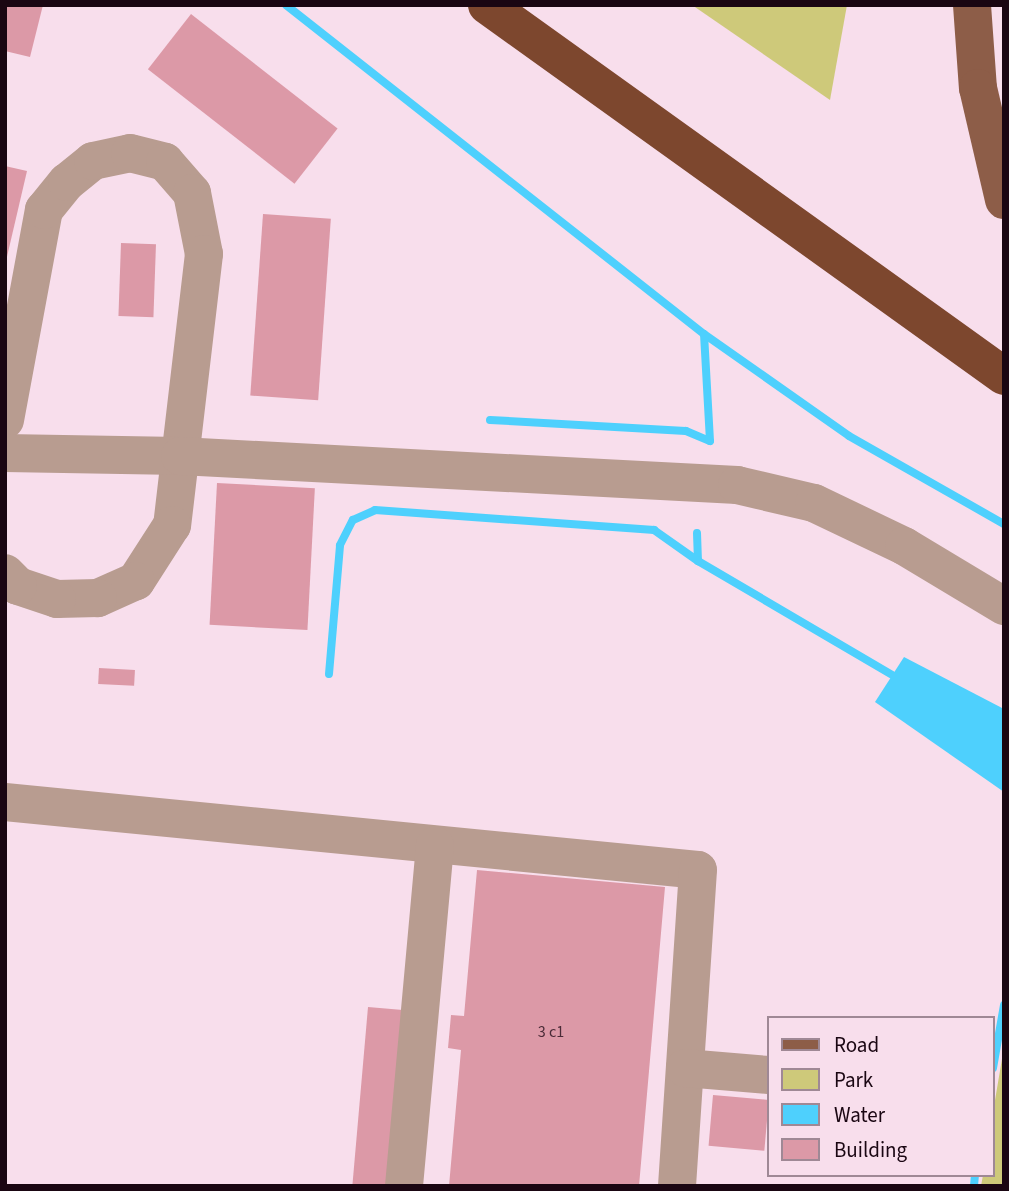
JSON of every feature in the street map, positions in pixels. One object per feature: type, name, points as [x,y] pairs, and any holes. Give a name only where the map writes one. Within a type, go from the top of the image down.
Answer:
[{"type":"highway","points":[[487,5],[1004,376]]},
{"type":"main road","points":[[972,5],[978,88],[1004,200]]},
{"type":"lane","points":[[5,420],[44,210],[67,182],[93,161],[130,153],[165,162],[192,193],[204,254],[172,525],[136,580],[98,598],[57,599],[18,586],[5,573]]},
{"type":"lane","points":[[5,453],[180,456],[737,485],[814,503],[904,546],[1004,606]]},
{"type":"lane","points":[[5,802],[698,870],[677,1186]]},
{"type":"lane","points":[[404,1186],[435,845]]},
{"type":"lane","points":[[685,1068],[768,1075]]},
{"type":"green space","points":[[692,5],[847,5],[830,100]]},
{"type":"green space","points":[[1004,1047],[1004,1186],[981,1186],[983,1177],[995,1177],[995,1100]]},
{"type":"water","points":[[904,657],[1004,709],[1004,792],[875,702]]},
{"type":"building","points":[[5,5],[43,5],[30,57],[5,51]]},
{"type":"building","points":[[191,14],[338,129],[294,184],[148,69]]},
{"type":"building","points":[[5,166],[27,171],[6,261],[5,261]]},
{"type":"building","points":[[263,214],[331,219],[318,400],[250,396]]},
{"type":"building","points":[[121,243],[156,244],[153,317],[118,316]]},
{"type":"building","points":[[217,483],[315,488],[307,630],[210,625]]},
{"type":"building","points":[[99,668],[135,670],[134,686],[98,684]]},
{"type":"building","points":[[477,870],[665,887],[639,1186],[449,1186],[461,1050],[448,1048],[451,1015],[464,1016]]},
{"type":"building","points":[[368,1007],[403,1010],[387,1186],[352,1186]]},
{"type":"building","points":[[713,1095],[768,1100],[764,1151],[709,1146]]},
{"type":"waterway","points":[[286,5],[704,334],[849,436],[1004,524]]},
{"type":"waterway","points":[[490,420],[686,431],[710,441],[704,334]]},
{"type":"waterway","points":[[329,674],[340,545],[353,520],[375,510],[654,530],[698,561]]},
{"type":"waterway","points":[[697,533],[698,561],[892,675]]},
{"type":"waterway","points":[[995,1057],[1004,1005]]},
{"type":"waterway","points":[[974,1186],[975,1177]]}]
